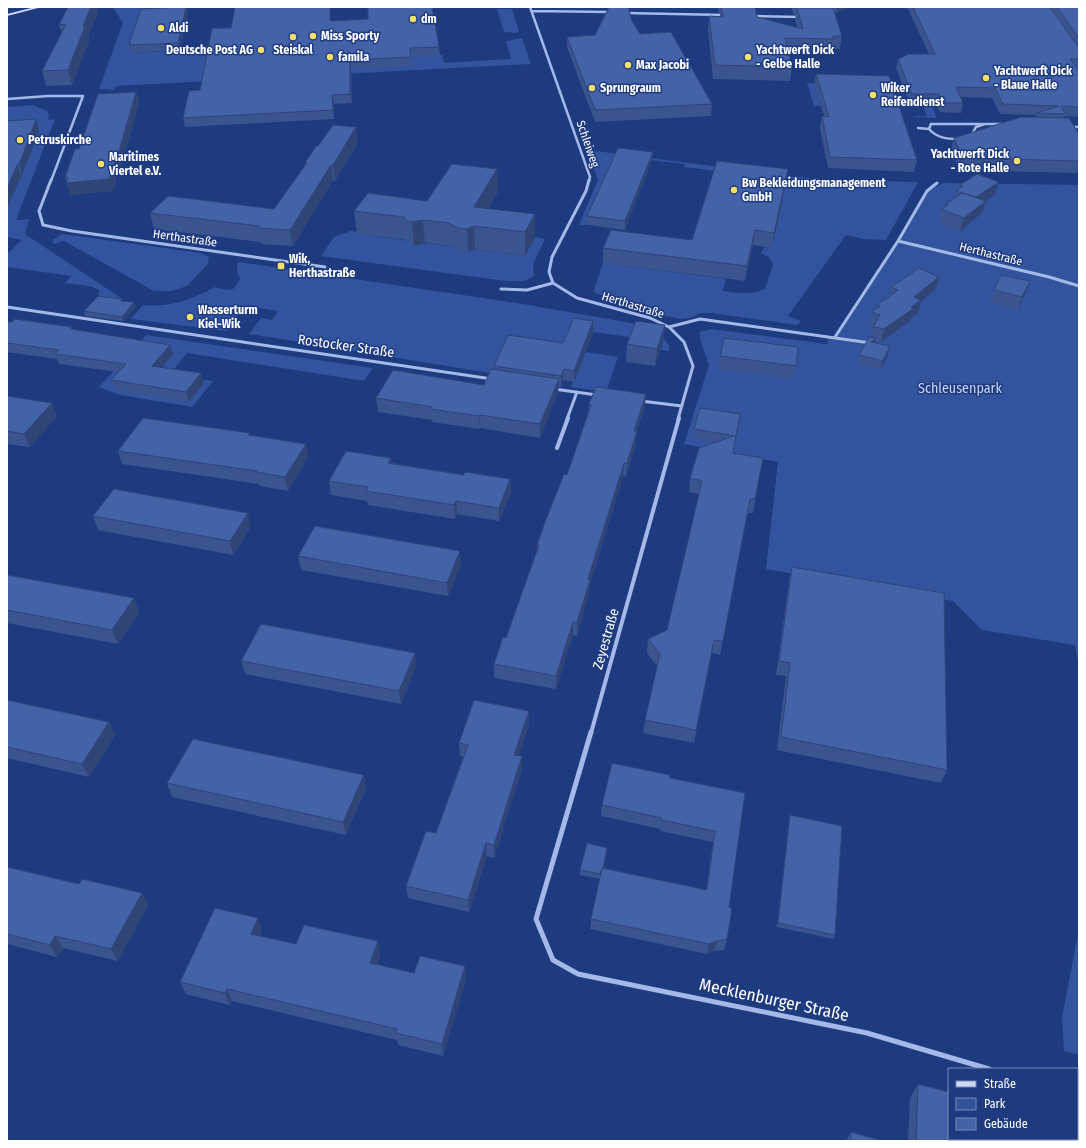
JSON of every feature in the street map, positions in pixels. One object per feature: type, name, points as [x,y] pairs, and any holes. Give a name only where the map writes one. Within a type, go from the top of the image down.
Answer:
[{"type":"main road","points":[[7,15],[40,7]]},
{"type":"street","name":"Schleiweg","points":[[530,7],[590,177],[586,191],[552,258],[549,272],[553,283]]},
{"type":"street","points":[[531,11],[617,13]]},
{"type":"street","points":[[625,13],[727,15]]},
{"type":"street","points":[[748,16],[806,17]]},
{"type":"street","name":"Herthastraße","points":[[7,99],[48,96],[83,96],[39,211],[43,225],[65,230],[324,267]]},
{"type":"street","points":[[929,129],[931,124],[940,123],[1005,124]]},
{"type":"street","points":[[918,128],[929,129],[933,134],[957,139],[971,136],[976,127],[985,124]]},
{"type":"street","points":[[1064,126],[1079,127]]},
{"type":"street","points":[[835,337],[898,241],[926,191],[937,183]]},
{"type":"street","name":"Herthastraße","points":[[898,241],[1049,277],[1079,286]]},
{"type":"street","points":[[501,289],[514,291],[536,290],[553,283]]},
{"type":"street","name":"Herthastraße","points":[[553,283],[577,298],[650,318],[669,327],[700,319],[873,343]]},
{"type":"street","name":"Rostocker Straße","points":[[7,307],[496,380]]},
{"type":"street","name":"Zeyestraße","points":[[553,960],[536,919],[590,737],[693,366],[684,342],[669,327]]},
{"type":"street","points":[[548,388],[600,396]]},
{"type":"street","points":[[557,448],[577,392]]},
{"type":"street","points":[[638,400],[682,406]]},
{"type":"street","name":"Mecklenburger Straße","points":[[553,960],[578,974],[867,1033],[987,1068]]},
{"type":"green space","points":[[113,7],[174,7],[189,11],[143,13],[131,53],[211,49],[410,57],[442,55],[444,63],[511,59],[506,41],[522,38],[531,64],[116,86],[114,90],[99,89],[123,23]]},
{"type":"green space","points":[[497,9],[512,9],[519,32],[504,32]]},
{"type":"green space","points":[[807,83],[923,86],[937,118],[913,116],[927,116],[916,88],[817,85],[820,106],[814,106]]},
{"type":"green space","points":[[33,105],[47,111],[49,115],[48,120],[55,119],[16,220],[29,219],[25,234],[121,298],[115,302],[99,296],[99,290],[90,286],[65,283],[71,276],[7,267],[7,254],[22,240],[7,237],[7,151],[37,135],[39,130],[7,131],[7,107]]},
{"type":"green space","points":[[588,150],[868,186],[874,181],[918,182],[886,240],[863,239],[846,235],[788,316],[801,321],[797,325],[711,313],[700,313],[690,318],[680,319],[595,293],[594,290],[603,263],[726,279],[723,291],[750,293],[765,289],[773,265],[770,258],[761,253],[765,247],[772,248],[717,171],[684,167],[685,164],[615,156],[587,225],[579,225],[598,180]]},
{"type":"green space","name":"Schleusenpark","points":[[944,183],[1079,185],[1079,667],[1075,645],[982,630],[953,601],[766,569],[778,462],[684,444],[709,365],[700,339],[700,332],[711,329],[827,344],[829,336],[835,337],[898,241],[927,191]]},
{"type":"green space","points":[[351,231],[358,232],[358,234],[409,241],[409,244],[419,245],[423,243],[456,247],[459,252],[468,252],[473,249],[525,256],[535,237],[545,239],[533,264],[534,276],[524,281],[505,281],[321,256],[334,237]]},
{"type":"green space","points":[[62,234],[201,253],[209,257],[208,264],[187,286],[172,291],[154,291],[64,241],[55,244],[52,242]]},
{"type":"green space","points":[[239,262],[523,304],[631,323],[650,329],[665,340],[669,345],[669,351],[661,350],[663,342],[574,329],[566,349],[618,357],[606,392],[571,387],[581,361],[496,374],[249,334],[261,318],[272,320],[278,311],[246,306],[226,331],[131,319],[143,305],[153,306],[180,302],[215,287],[226,290],[233,289],[241,278],[238,275],[237,264]]},
{"type":"green space","points":[[146,335],[373,368],[364,381],[187,353],[169,375],[213,381],[192,407],[120,395],[99,387]]},
{"type":"green space","points":[[1079,929],[1079,1055],[1064,1051],[1062,1017]]},
{"type":"building","points":[[68,7],[91,7],[68,70],[42,71],[66,24],[59,25]]},
{"type":"building","name":"Aldi","points":[[186,7],[178,43],[129,45],[141,9]]},
{"type":"building","points":[[235,7],[330,7],[330,21],[368,19],[368,7],[432,7],[439,47],[410,48],[411,57],[350,60],[350,94],[332,95],[333,110],[183,118],[189,91],[200,90],[212,28],[231,28]]},
{"type":"building","name":"Max Jacobi","points":[[609,7],[628,7],[632,21],[640,34],[671,32],[712,104],[595,110],[567,37],[595,35]]},
{"type":"building","points":[[721,7],[755,7],[757,17],[803,29],[797,8],[833,8],[842,36],[833,36],[833,39],[785,38],[792,67],[715,65],[709,16],[723,17]]},
{"type":"building","points":[[913,7],[1050,7],[1079,48],[1079,59],[1070,59],[1079,71],[1079,107],[1061,106],[1065,114],[1037,113],[1059,106],[1003,104],[995,88],[956,87],[963,103],[942,103],[939,94],[912,94],[898,59],[909,54],[935,54]]},
{"type":"building","points":[[1057,7],[1079,7],[1079,38]]},
{"type":"building","points":[[816,74],[889,76],[917,160],[830,157],[822,116],[829,117]]},
{"type":"building","points":[[136,92],[117,158],[109,179],[66,183],[68,177],[65,177],[75,149],[79,149],[98,94]]},
{"type":"building","points":[[1021,117],[1069,118],[1079,134],[1079,161],[963,158],[954,138]]},
{"type":"building","points":[[36,119],[19,165],[17,165],[7,189],[7,121]]},
{"type":"building","points":[[333,125],[356,127],[290,230],[258,228],[259,226],[150,213],[168,196],[274,209],[307,163],[305,163],[316,146],[318,146]]},
{"type":"building","points":[[618,148],[653,152],[625,221],[587,216]]},
{"type":"building","points":[[717,161],[788,169],[774,233],[755,230],[747,266],[603,248],[611,230],[692,240]]},
{"type":"building","points":[[452,164],[497,169],[474,207],[535,214],[525,232],[474,226],[467,229],[458,228],[449,223],[423,220],[412,222],[407,221],[404,217],[354,211],[368,193],[427,201]]},
{"type":"building","points":[[977,174],[999,182],[976,197],[956,191],[963,186],[960,185]]},
{"type":"building","points":[[962,193],[986,201],[964,218],[941,209],[948,205],[946,204]]},
{"type":"building","points":[[919,268],[939,277],[914,297],[921,300],[911,307],[914,308],[884,329],[873,327],[880,315],[872,312],[880,306],[877,305],[898,290],[891,287]]},
{"type":"building","points":[[1001,275],[1030,281],[1022,297],[994,290]]},
{"type":"building","points":[[98,296],[134,302],[122,317],[84,311]]},
{"type":"building","points":[[574,318],[593,321],[574,371],[564,369],[561,376],[494,366],[508,335],[563,343]]},
{"type":"building","points":[[15,319],[71,327],[71,329],[170,345],[152,366],[201,373],[186,392],[111,380],[126,364],[55,354],[59,350],[7,343],[7,322],[12,322]]},
{"type":"building","points":[[636,321],[665,325],[657,349],[627,344]]},
{"type":"building","points":[[869,337],[876,338],[871,342],[890,346],[883,361],[859,355]]},
{"type":"building","points":[[724,338],[798,347],[796,366],[720,356]]},
{"type":"building","points":[[491,369],[559,379],[540,424],[431,409],[432,407],[376,398],[393,370],[484,385]]},
{"type":"building","points":[[596,387],[646,394],[634,431],[637,431],[627,463],[624,463],[588,579],[590,580],[577,622],[573,622],[556,676],[494,664],[503,637],[506,638],[539,545],[537,545],[545,522],[564,474],[567,475],[591,405],[589,404]]},
{"type":"building","points":[[7,396],[52,403],[24,434],[7,431]]},
{"type":"building","points":[[700,408],[740,414],[736,436],[694,429]]},
{"type":"building","points":[[143,418],[250,433],[248,435],[306,444],[285,477],[256,472],[257,471],[118,451]]},
{"type":"building","points":[[736,435],[733,453],[763,458],[755,499],[750,499],[723,641],[714,640],[696,730],[645,720],[660,654],[648,639],[667,630],[702,481],[690,478],[699,448]]},
{"type":"building","points":[[346,451],[391,458],[388,463],[464,475],[465,472],[510,479],[499,508],[456,501],[454,505],[366,491],[368,487],[329,481]]},
{"type":"building","points":[[114,489],[248,513],[230,541],[93,516]]},
{"type":"building","points":[[315,526],[460,551],[447,583],[298,556]]},
{"type":"building","points":[[792,567],[944,593],[947,770],[781,737],[790,663],[779,661]]},
{"type":"building","points":[[7,575],[134,598],[112,630],[7,610]]},
{"type":"building","points":[[261,624],[415,653],[399,691],[241,661]]},
{"type":"building","points":[[7,700],[109,722],[82,764],[7,747]]},
{"type":"building","points":[[474,700],[529,711],[514,755],[522,756],[494,845],[486,843],[468,900],[406,886],[426,831],[436,833],[468,745],[459,743]]},
{"type":"building","points":[[193,739],[364,775],[343,822],[167,783]]},
{"type":"building","points":[[612,763],[670,775],[670,778],[745,793],[729,907],[732,909],[727,939],[709,944],[591,919],[602,868],[707,890],[715,831],[661,820],[662,818],[602,805]]},
{"type":"building","points":[[790,815],[842,826],[835,935],[778,923]]},
{"type":"building","points":[[587,843],[607,848],[603,869],[602,868],[600,874],[580,870]]},
{"type":"building","points":[[7,867],[79,884],[82,879],[142,893],[111,949],[55,936],[50,945],[7,934]]},
{"type":"building","points":[[215,908],[258,918],[251,934],[296,944],[304,925],[378,941],[370,963],[414,973],[420,956],[465,966],[442,1044],[396,1033],[397,1029],[227,989],[225,993],[180,982]]},
{"type":"building","points":[[918,1084],[948,1092],[948,1140],[1078,1140],[1079,1125],[1079,1141],[916,1141]]},
{"type":"building","points":[[851,1132],[882,1141],[851,1141]]},
{"type":"place","name":"dm","points":[[413,19]]},
{"type":"place","name":"Aldi","points":[[161,28]]},
{"type":"place","name":"Miss Sporty","points":[[313,36]]},
{"type":"place","name":"Steiskal","points":[[293,37]]},
{"type":"place","name":"Deutsche Post AG","points":[[261,50]]},
{"type":"place","name":"famila","points":[[330,57]]},
{"type":"place","name":"Yachtwerft Dick - Gelbe Halle","points":[[748,57]]},
{"type":"place","name":"Max Jacobi","points":[[628,65]]},
{"type":"place","name":"Yachtwerft Dick - Blaue Halle","points":[[986,78]]},
{"type":"place","name":"Sprungraum","points":[[592,88]]},
{"type":"place","name":"Wiker Reifendienst","points":[[873,95]]},
{"type":"place","name":"Petruskirche","points":[[20,140]]},
{"type":"place","name":"Yachtwerft Dick - Rote Halle","points":[[1017,161]]},
{"type":"place","name":"Maritimes Viertel e.V.","points":[[101,164]]},
{"type":"place","name":"Bw Bekleidungsmanagement GmbH","points":[[734,190]]},
{"type":"place","name":"Wik, Herthastraße","points":[[281,266]]},
{"type":"place","name":"Wasserturm Kiel-Wik","points":[[190,317]]}]
